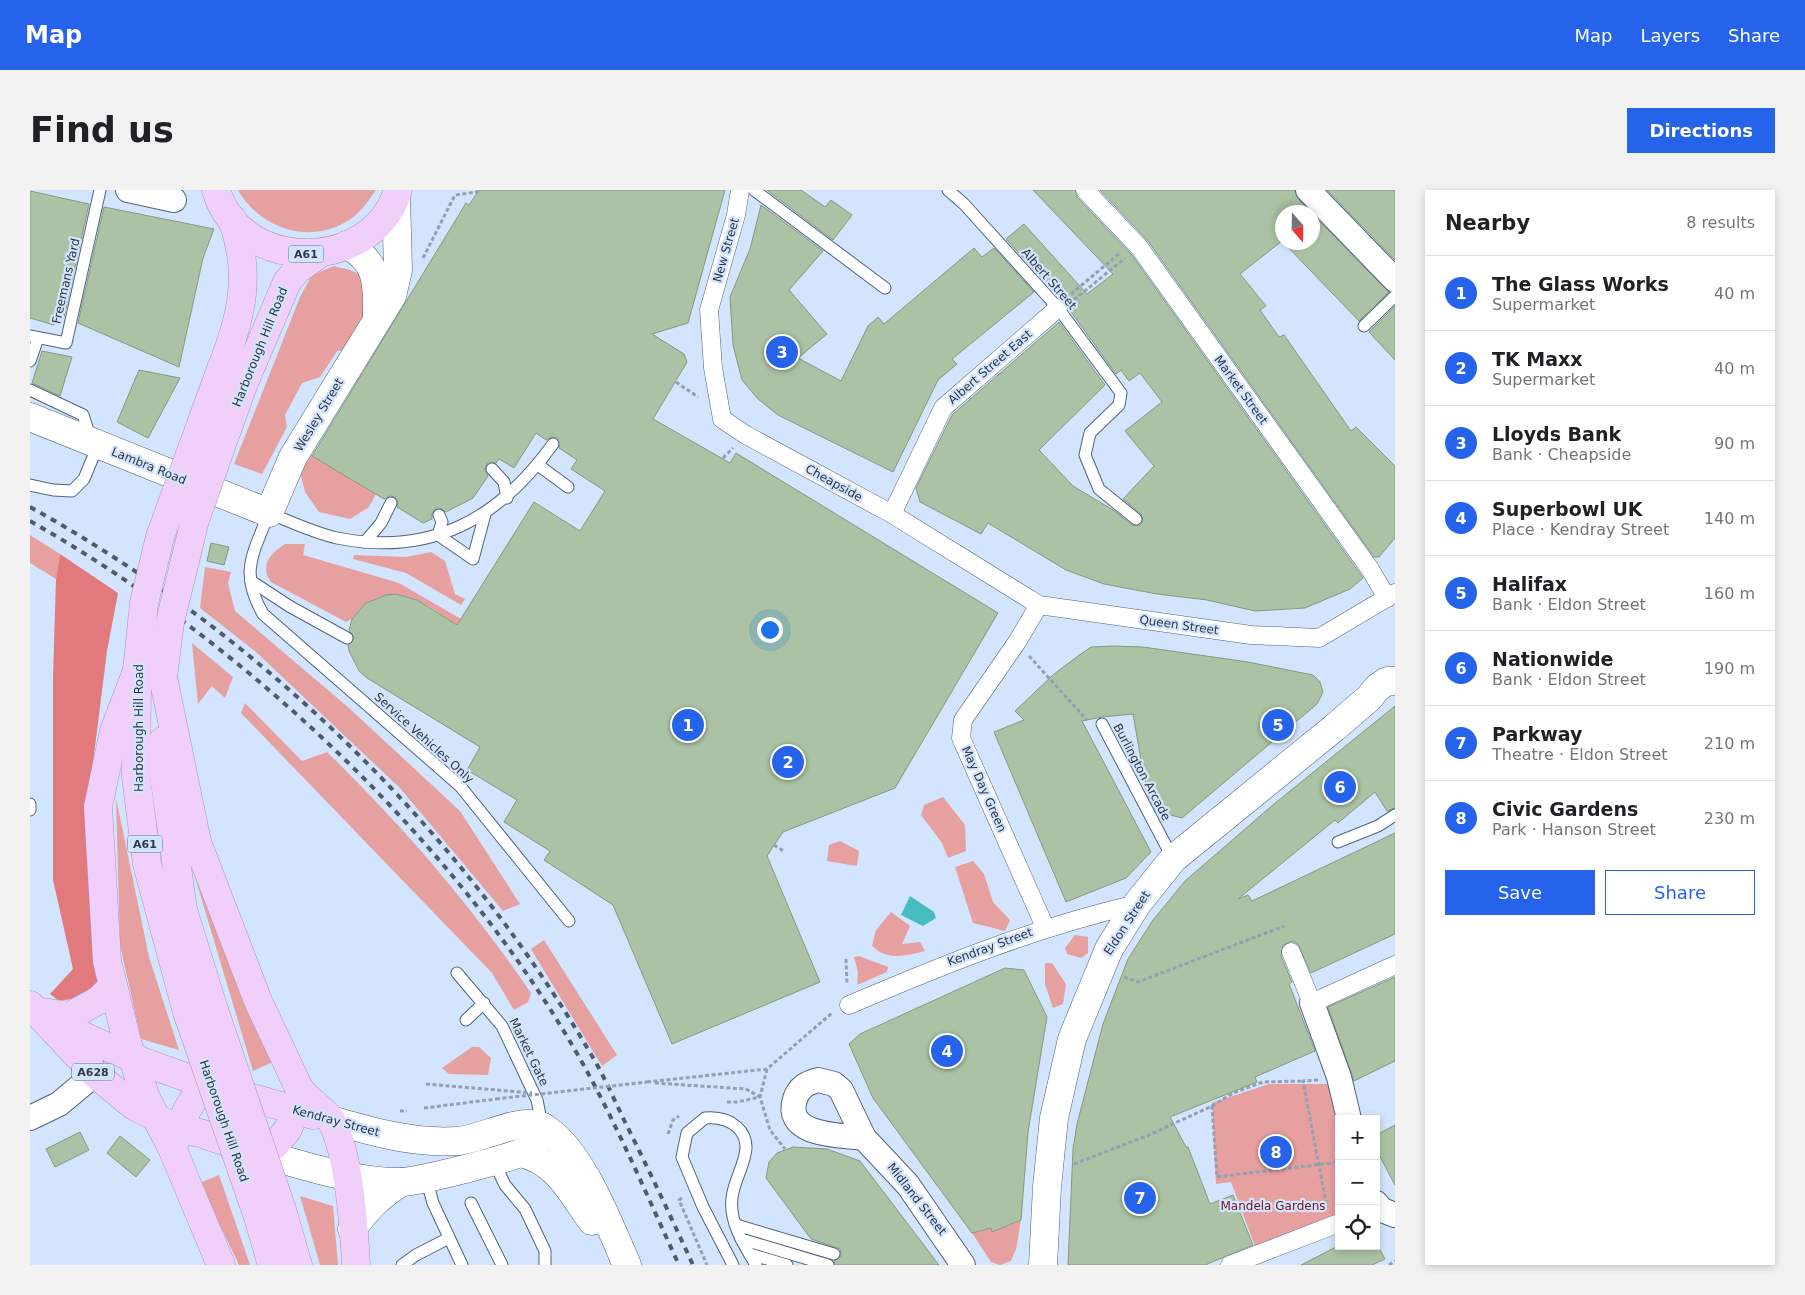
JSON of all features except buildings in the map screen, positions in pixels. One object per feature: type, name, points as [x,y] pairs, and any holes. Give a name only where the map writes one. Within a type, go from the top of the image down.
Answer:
[{"type":"highway","name":"A61","points":[[216,190],[232,219],[249,236],[271,248],[294,254],[318,254],[347,246],[368,233],[384,215],[397,192]]},
{"type":"highway","name":"Harborough Hill Road","points":[[232,219],[243,256],[243,288],[232,341],[160,537],[144,603],[137,671],[136,776],[147,864],[187,1012],[270,1214],[298,1265]]},
{"type":"highway","name":"Harborough Hill Road","points":[[272,1265],[270,1214],[214,1010],[183,910],[163,768],[163,677],[170,622],[195,520],[243,385],[287,282],[297,270],[318,254]]},
{"type":"highway","name":"A61","points":[[137,671],[114,730],[98,806],[107,961],[133,1058],[146,1098],[170,1132],[221,1265]]},
{"type":"highway","name":"A61","points":[[163,677],[197,842],[299,1102],[331,1120],[338,1136],[347,1175],[356,1265]]},
{"type":"highway","points":[[42,1013],[70,1016],[99,1000],[114,986]]},
{"type":"highway","name":"A628","points":[[42,1013],[133,1058]]},
{"type":"highway","name":"A628","points":[[42,1013],[94,1074],[170,1132]]},
{"type":"highway","name":"Kendray Street","points":[[133,1058],[204,1084],[299,1102]]},
{"type":"highway","points":[[170,1132],[204,1084]]},
{"type":"highway","points":[[170,1132],[200,1133],[256,1152],[275,1145],[288,1130],[299,1102]]},
{"type":"street","points":[[128,190],[174,200]]},
{"type":"street","name":"New Street","points":[[709,310],[736,215],[740,190]]},
{"type":"street","name":"Market Street","points":[[1085,190],[1136,244],[1370,569],[1391,595]]},
{"type":"street","points":[[1308,190],[1395,280]]},
{"type":"street","name":"Wesley Street","points":[[269,513],[293,457],[392,296],[398,270],[397,192]]},
{"type":"street","points":[[347,246],[362,253],[377,278],[377,320]]},
{"type":"street","name":"Albert Street East","points":[[892,514],[943,408],[1058,308]]},
{"type":"street","name":"Cheapside","points":[[709,310],[713,368],[722,419],[746,435],[892,514],[1040,605]]},
{"type":"street","name":"Lambra Road","points":[[30,417],[269,513]]},
{"type":"street","points":[[1391,595],[1395,577]]},
{"type":"street","name":"Queen Street","points":[[1040,605],[1251,635],[1319,638],[1391,595]]},
{"type":"street","name":"May Day Green","points":[[1040,605],[963,720],[961,738],[1043,928]]},
{"type":"street","name":"Eldon Street","points":[[1043,1265],[1048,1174],[1054,1118],[1072,1039],[1109,949],[1137,904],[1173,859],[1391,681]]},
{"type":"street","name":"Kendray Street","points":[[848,1005],[967,955],[1043,928],[1137,904]]},
{"type":"street","points":[[1290,952],[1312,1003],[1339,1077],[1347,1115]]},
{"type":"street","points":[[1312,1003],[1395,965]]},
{"type":"street","points":[[30,1118],[59,1104],[94,1074]]},
{"type":"street","name":"Kendray Street","points":[[331,1120],[415,1141],[459,1141],[528,1123],[543,1127]]},
{"type":"street","points":[[352,1229],[370,1205],[384,1192],[414,1179],[494,1162],[522,1153],[532,1148],[540,1136],[543,1127],[561,1141],[579,1166],[625,1265]]},
{"type":"street","points":[[393,1136],[415,1155],[414,1179]]},
{"type":"street","name":"Midland Street","points":[[864,1138],[908,1185],[963,1265]]},
{"type":"street","points":[[256,1152],[347,1175],[414,1179]]},
{"type":"street","points":[[522,1153],[534,1156],[548,1164],[625,1265]]},
{"type":"street","points":[[1230,1265],[1334,1224]]},
{"type":"lane","name":"Freemans Yard","points":[[34,337],[66,343],[100,190]]},
{"type":"lane","points":[[754,190],[885,288]]},
{"type":"lane","name":"Albert Street","points":[[948,190],[977,218],[1058,308],[1121,393],[1119,405],[1090,433],[1085,455],[1098,489],[1136,519]]},
{"type":"lane","points":[[1364,326],[1395,296]]},
{"type":"lane","points":[[30,361],[34,337]]},
{"type":"lane","points":[[30,390],[84,415],[90,441],[84,479],[72,491],[53,490],[30,485]]},
{"type":"lane","points":[[347,638],[289,606],[251,581],[249,570],[252,556],[269,513],[330,536],[366,542],[401,543],[438,535],[485,514],[507,498],[538,465],[553,444]]},
{"type":"lane","points":[[538,465],[568,487]]},
{"type":"lane","points":[[492,469],[504,482],[507,498]]},
{"type":"lane","points":[[366,542],[381,523],[391,503]]},
{"type":"lane","points":[[438,535],[473,559],[485,514]]},
{"type":"lane","points":[[438,535],[442,522],[439,515]]},
{"type":"lane","name":"Service Vehicles Only","points":[[251,581],[255,600],[262,614],[460,786],[569,921]]},
{"type":"lane","name":"Burlington Arcade","points":[[1102,724],[1173,859]]},
{"type":"lane","points":[[30,804],[30,810]]},
{"type":"lane","points":[[1338,842],[1378,826],[1395,815]]},
{"type":"lane","name":"Market Gate","points":[[457,973],[484,1003],[506,1035],[537,1100],[543,1127]]},
{"type":"lane","points":[[466,1020],[484,1003]]},
{"type":"lane","points":[[733,1265],[703,1207],[682,1157],[687,1133],[705,1118],[712,1117],[726,1120],[741,1131],[745,1138],[744,1162],[737,1175],[732,1198],[736,1225],[741,1240],[756,1265]]},
{"type":"lane","points":[[494,1162],[505,1185],[525,1209],[544,1251],[545,1265]]},
{"type":"lane","points":[[414,1179],[433,1203],[462,1265]]},
{"type":"lane","points":[[471,1204],[502,1265]]},
{"type":"lane","points":[[736,1225],[834,1254]]},
{"type":"lane","points":[[402,1265],[416,1255],[449,1238]]},
{"type":"lane","points":[[741,1240],[828,1265]]},
{"type":"lane","points":[[750,1254],[787,1265]]},
{"type":"path","points":[[421,261],[455,195],[478,192],[475,190]]},
{"type":"path","points":[[1058,308],[1067,305],[1136,244]]},
{"type":"path","points":[[1058,308],[1064,300],[1136,244]]},
{"type":"path","name":"Burlington Arcade","points":[[1017,642],[1086,720],[1102,724]]},
{"type":"path","points":[[774,845],[785,852]]},
{"type":"path","points":[[1116,975],[1138,982],[1284,926]]},
{"type":"path","points":[[1280,928],[1282,933]]},
{"type":"path","points":[[846,959],[848,984]]},
{"type":"path","points":[[424,1108],[540,1093],[767,1069],[834,1012],[848,1005]]},
{"type":"path","points":[[767,1069],[760,1097],[770,1130],[785,1150]]},
{"type":"path","points":[[1048,1174],[1149,1135],[1212,1106],[1233,1093],[1263,1082],[1327,1080]]},
{"type":"path","points":[[1303,1081],[1318,1165],[1334,1224]]},
{"type":"path","points":[[646,1082],[746,1089],[760,1097]]},
{"type":"path","points":[[426,1084],[540,1093]]},
{"type":"path","points":[[1212,1106],[1217,1177],[1335,1163]]},
{"type":"path","points":[[1388,1265],[1395,1261]]},
{"type":"green space","points":[[238,190],[376,190],[362,209],[344,223],[314,232],[299,232],[270,222],[258,214]]},
{"type":"green space","points":[[334,266],[356,273],[365,282],[369,291],[369,302],[362,323],[345,353],[338,350],[320,377],[302,383],[285,415],[287,427],[262,474],[234,464],[300,297],[312,275]]},
{"type":"green space","points":[[311,455],[376,494],[369,507],[350,519],[319,512],[305,492],[300,472]]},
{"type":"green space","points":[[30,535],[60,554],[56,579],[30,563]]},
{"type":"green space","points":[[285,544],[305,544],[303,555],[399,583],[461,619],[457,625],[426,605],[404,596],[392,595],[369,602],[353,618],[346,622],[271,582],[266,565],[271,555]]},
{"type":"green space","points":[[431,552],[445,561],[455,594],[465,599],[461,605],[406,573],[353,559],[354,555],[406,557]]},
{"type":"green space","points":[[205,567],[231,572],[228,583],[235,611],[349,708],[460,811],[520,904],[503,911],[400,788],[256,652],[200,608]]},
{"type":"green space","points":[[192,643],[233,677],[225,698],[212,686],[198,704]]},
{"type":"green space","points":[[245,703],[302,761],[327,752],[355,780],[435,867],[460,898],[531,993],[528,1002],[514,1010],[492,973],[241,713]]},
{"type":"green space","points":[[943,797],[965,825],[966,851],[948,858],[942,843],[921,815],[924,805]]},
{"type":"green space","points":[[116,798],[149,957],[179,1050],[141,1039],[120,945]]},
{"type":"green space","points":[[840,841],[859,851],[857,866],[827,861],[829,845]]},
{"type":"green space","points":[[973,861],[984,874],[993,902],[1010,920],[1005,931],[973,923],[955,867]]},
{"type":"green space","points":[[195,877],[273,1062],[253,1071]]},
{"type":"green space","points":[[891,912],[910,926],[902,944],[920,942],[925,951],[897,956],[884,954],[872,946],[876,930]]},
{"type":"green space","points":[[1075,935],[1088,937],[1088,953],[1081,958],[1067,954],[1065,948]]},
{"type":"green space","points":[[544,940],[617,1055],[602,1066],[531,949]]},
{"type":"green space","points":[[859,956],[888,967],[887,972],[857,985],[858,972],[854,957]]},
{"type":"green space","points":[[1045,963],[1052,963],[1066,984],[1063,1004],[1053,1008],[1045,984]]},
{"type":"green space","points":[[472,1047],[479,1047],[491,1058],[488,1075],[449,1074],[442,1068]]},
{"type":"green space","name":"Mandela Gardens","points":[[1269,1084],[1331,1084],[1338,1115],[1335,1115],[1335,1216],[1255,1246],[1231,1182],[1216,1184],[1212,1103]]},
{"type":"green space","points":[[219,1175],[250,1265],[239,1265],[200,1183]]},
{"type":"green space","points":[[300,1196],[333,1206],[338,1265],[320,1265]]},
{"type":"green space","points":[[1021,1220],[1016,1249],[1011,1261],[1000,1265],[991,1262],[972,1233],[991,1228],[992,1231]]},
{"type":"shaded area","points":[[60,554],[118,593],[107,651],[85,826],[99,984],[71,999],[59,1001],[50,994],[73,969],[53,880],[53,678],[56,579]]},
{"type":"shaded area","points":[[910,896],[934,912],[936,918],[923,926],[901,915]]},
{"type":"railway","points":[[30,507],[115,558],[197,615],[274,677],[348,744],[417,816],[481,892],[539,972],[592,1056],[601,1071],[693,1265]]},
{"type":"railway","points":[[30,521],[111,571],[191,627],[268,689],[342,757],[412,829],[476,904],[533,983],[583,1064],[621,1138],[679,1265]]},
{"type":"place","name":"Lloyds Bank","points":[[782,352]]},
{"type":"place","name":"The Glass Works","points":[[688,725]]},
{"type":"place","name":"Halifax","points":[[1278,725]]},
{"type":"place","name":"TK Maxx","points":[[788,762]]},
{"type":"place","name":"Nationwide","points":[[1340,787]]},
{"type":"place","name":"Superbowl UK","points":[[947,1051]]},
{"type":"place","name":"Civic Gardens","points":[[1276,1152]]},
{"type":"place","name":"Parkway","points":[[1140,1198]]}]
